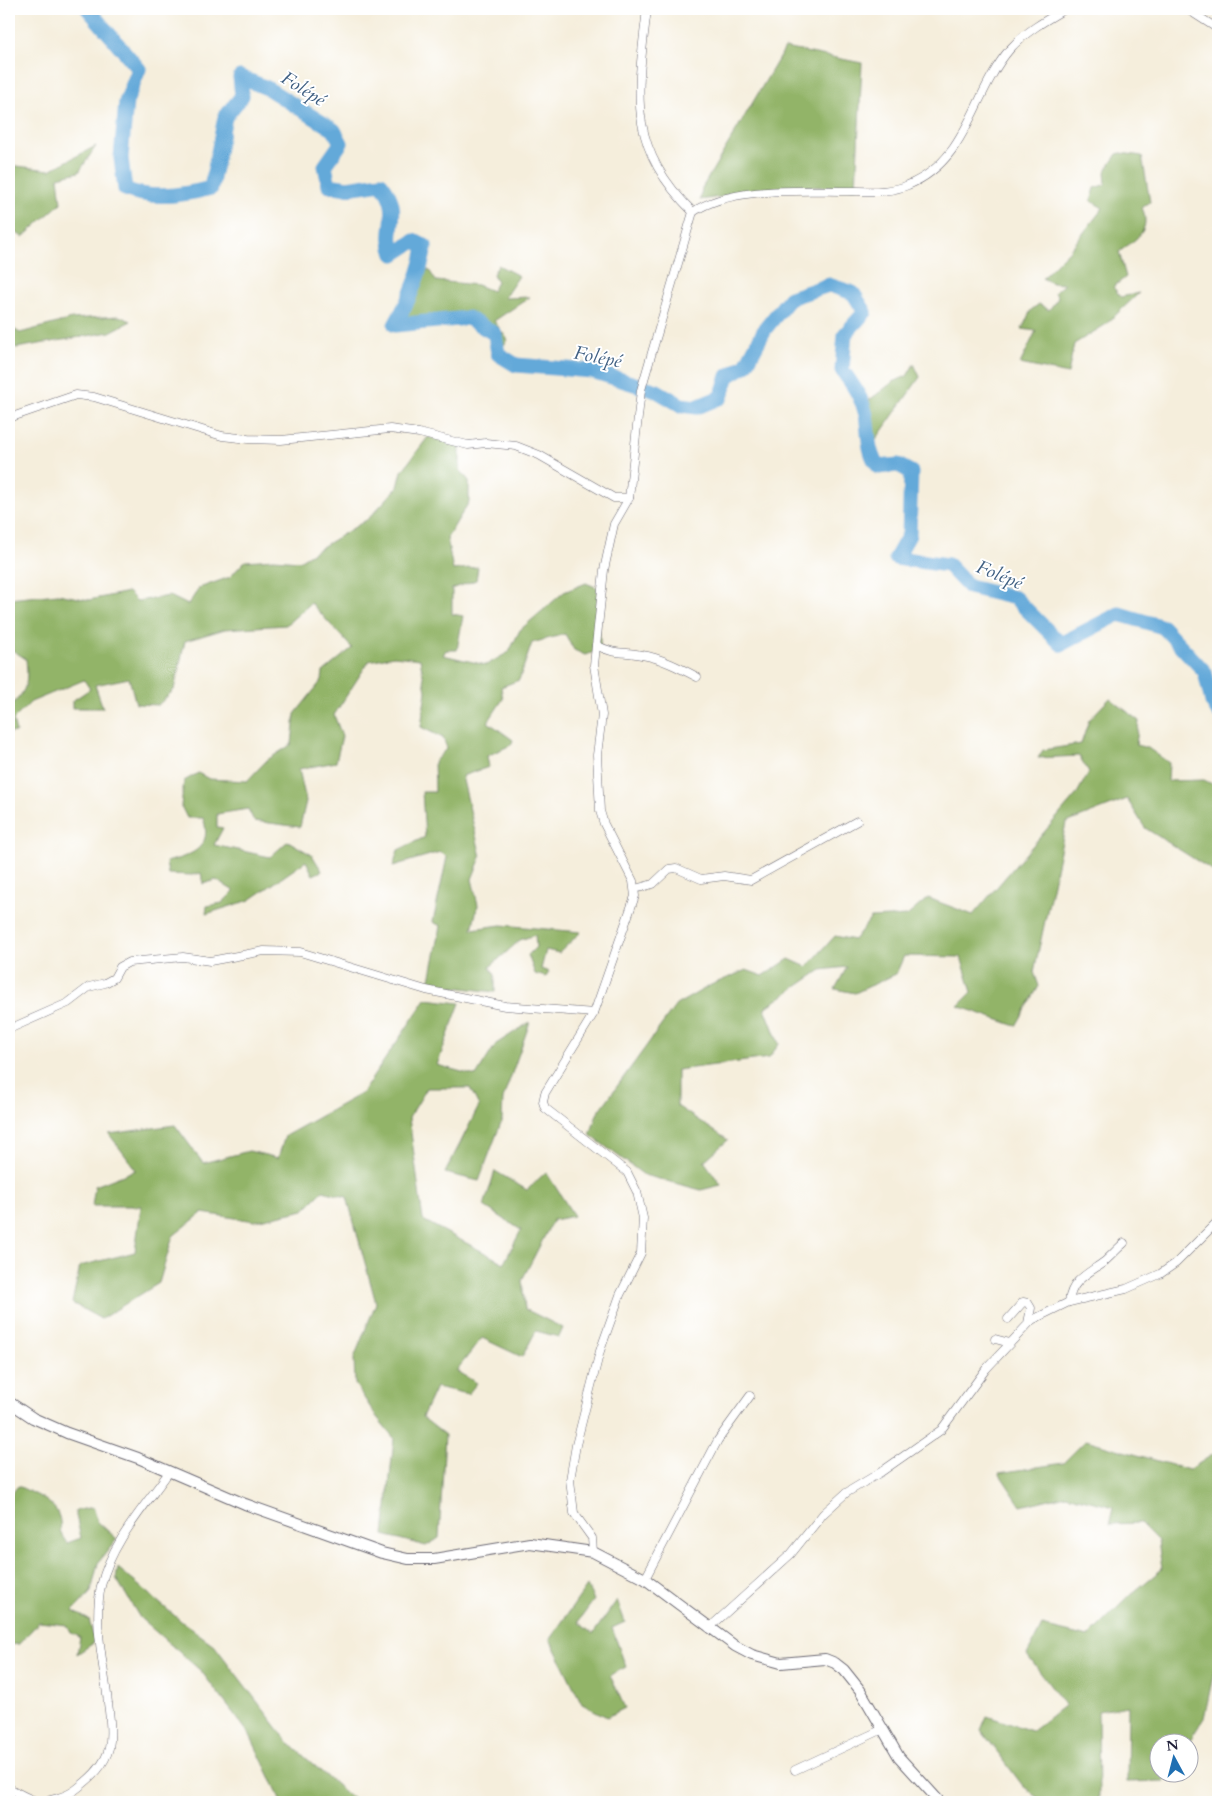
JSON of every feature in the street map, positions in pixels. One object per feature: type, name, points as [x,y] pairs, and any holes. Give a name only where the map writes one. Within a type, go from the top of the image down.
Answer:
[{"type":"street","points":[[647,9],[638,80],[642,123],[652,157],[662,176],[674,193],[693,212]]},
{"type":"street","points":[[593,1552],[592,1538],[574,1513],[570,1480],[576,1445],[600,1351],[620,1295],[641,1253],[643,1218],[638,1192],[626,1172],[558,1120],[545,1108],[543,1102],[545,1093],[594,1013],[631,909],[635,889],[600,810],[597,755],[603,722],[595,679],[596,645],[604,570],[614,524],[629,498],[640,390],[693,212],[708,204],[735,197],[794,190],[885,191],[909,185],[937,166],[962,139],[988,81],[1010,49],[1026,34],[1065,9]]},
{"type":"street","points":[[1187,9],[1218,29]]},
{"type":"street","points":[[9,418],[76,395],[94,397],[222,436],[248,439],[280,440],[390,428],[468,445],[486,443],[516,446],[546,459],[614,498],[629,498]]},
{"type":"street","points":[[596,645],[612,653],[642,654],[697,676]]},
{"type":"street","points":[[635,889],[653,884],[669,870],[676,868],[701,879],[724,876],[751,880],[857,821]]},
{"type":"street","points":[[9,1029],[68,1003],[89,987],[105,983],[114,978],[120,966],[129,962],[182,957],[210,961],[264,951],[300,952],[426,990],[506,1006],[594,1013]]},
{"type":"street","points":[[709,1628],[791,1554],[823,1514],[846,1493],[897,1462],[941,1430],[986,1369],[1028,1323],[1043,1313],[1069,1302],[1126,1288],[1160,1274],[1182,1257],[1218,1221]]},
{"type":"street","points":[[1069,1302],[1070,1294],[1078,1280],[1105,1261],[1124,1243]]},
{"type":"street","points":[[1008,1319],[1023,1302],[1028,1303],[1031,1308],[1028,1323]]},
{"type":"street","points":[[995,1339],[1010,1343]]},
{"type":"street","points":[[645,1579],[718,1440],[750,1396]]},
{"type":"street","points":[[9,1402],[33,1418],[67,1433],[112,1448],[245,1504],[357,1545],[402,1557],[434,1559],[530,1543],[593,1552],[645,1579],[735,1646],[767,1660],[781,1663],[813,1660],[831,1661],[844,1670],[860,1690],[881,1730],[911,1772],[940,1802]]},
{"type":"street","points":[[9,1788],[36,1800],[68,1795],[95,1774],[104,1758],[108,1750],[110,1717],[97,1621],[102,1584],[106,1568],[123,1537],[169,1472]]},
{"type":"street","points":[[795,1770],[881,1730]]},
{"type":"green space","points":[[785,48],[862,63],[856,188],[794,186],[700,200],[702,188]]},
{"type":"green space","points":[[96,146],[79,172],[58,177],[61,203],[23,237],[9,229],[9,165],[50,170]]},
{"type":"green space","points":[[1117,154],[1142,156],[1150,202],[1142,208],[1145,223],[1140,234],[1119,252],[1126,277],[1113,287],[1121,297],[1139,293],[1105,325],[1074,344],[1068,374],[1020,364],[1036,331],[1022,329],[1031,310],[1039,304],[1049,310],[1058,298],[1055,292],[1064,284],[1052,283],[1042,278],[1070,250],[1103,208],[1091,201],[1095,188],[1106,184],[1105,172]]},
{"type":"green space","points":[[498,265],[519,276],[504,298],[530,297],[494,321],[508,340],[501,348],[488,327],[471,313],[423,318],[407,326],[402,321],[402,312],[413,294],[419,270],[429,270],[436,281],[477,285],[492,291],[497,282],[493,274]]},
{"type":"green space","points":[[119,316],[131,321],[110,332],[16,348],[9,342],[9,326],[20,333],[72,319]]},
{"type":"green space","points":[[914,364],[920,377],[875,441],[868,401],[893,382],[907,376]]},
{"type":"green space","points":[[428,437],[460,445],[460,470],[469,481],[469,502],[447,538],[453,570],[478,567],[476,580],[452,589],[452,614],[463,616],[457,650],[446,650],[443,655],[486,665],[509,652],[520,630],[564,592],[586,583],[600,589],[597,612],[601,650],[585,655],[574,650],[565,634],[532,643],[519,680],[501,687],[503,699],[488,722],[513,740],[511,745],[487,756],[489,767],[462,776],[481,857],[472,879],[478,905],[472,929],[501,925],[581,932],[559,953],[546,950],[541,969],[549,972],[546,977],[535,974],[528,955],[536,947],[535,935],[520,940],[490,967],[495,975],[495,992],[429,984],[441,926],[433,922],[447,857],[440,852],[393,866],[398,850],[425,837],[422,792],[435,792],[434,762],[447,748],[443,738],[421,727],[426,691],[420,659],[394,656],[369,661],[334,715],[342,736],[336,762],[299,769],[306,801],[300,827],[254,821],[248,809],[217,814],[217,827],[223,828],[214,845],[270,857],[288,841],[312,855],[322,871],[313,875],[306,861],[250,900],[206,914],[207,906],[222,903],[234,891],[216,880],[203,884],[201,873],[192,875],[168,874],[166,862],[183,857],[198,849],[205,837],[206,828],[203,818],[187,818],[181,806],[184,781],[198,773],[209,779],[247,781],[267,760],[292,744],[295,714],[322,680],[323,672],[352,648],[311,603],[286,625],[225,629],[185,641],[174,690],[158,705],[136,704],[129,678],[95,685],[103,708],[72,708],[72,701],[90,689],[84,680],[31,702],[13,720],[16,732],[9,733],[9,707],[23,691],[27,674],[26,659],[9,648],[9,599],[58,594],[89,600],[128,592],[137,601],[170,596],[188,605],[199,588],[230,577],[245,561],[274,559],[299,561],[368,519],[398,487],[402,471]]},
{"type":"green space","points":[[1110,698],[1139,721],[1136,745],[1148,748],[1169,763],[1168,781],[1204,780],[1218,787],[1218,874],[1145,828],[1127,799],[1066,823],[1034,972],[1039,986],[1016,1026],[958,1006],[972,992],[961,957],[904,956],[896,974],[855,993],[835,989],[847,967],[821,970],[765,1008],[779,1044],[769,1058],[677,1070],[677,1106],[728,1140],[704,1161],[721,1185],[701,1190],[644,1175],[590,1135],[597,1114],[676,1005],[711,985],[746,970],[763,976],[789,959],[807,967],[835,936],[854,940],[871,918],[907,916],[928,898],[973,915],[1076,795],[1089,772],[1079,756],[1038,758],[1043,750],[1081,744],[1089,720]]},
{"type":"green space","points":[[426,999],[460,1003],[437,1065],[476,1076],[496,1044],[530,1022],[503,1099],[502,1120],[479,1181],[445,1173],[479,1106],[470,1088],[427,1088],[409,1118],[423,1220],[504,1263],[521,1230],[484,1206],[495,1171],[527,1190],[546,1172],[574,1216],[553,1220],[522,1280],[525,1309],[563,1328],[559,1337],[536,1331],[522,1357],[482,1338],[456,1371],[477,1383],[468,1394],[436,1387],[422,1417],[445,1435],[439,1538],[426,1546],[384,1535],[394,1438],[376,1416],[355,1384],[354,1358],[376,1303],[347,1197],[323,1191],[304,1210],[255,1221],[202,1213],[173,1236],[159,1283],[101,1319],[72,1303],[80,1266],[135,1252],[141,1206],[92,1206],[95,1186],[136,1170],[109,1134],[175,1125],[203,1163],[249,1151],[278,1158],[285,1136],[362,1093]]},
{"type":"green space","points":[[1086,1440],[1189,1470],[1218,1451],[1218,1653],[1204,1718],[1194,1734],[1150,1734],[1150,1781],[1127,1782],[1128,1706],[1098,1711],[1099,1802],[1044,1802],[1023,1786],[981,1730],[987,1716],[1032,1731],[1065,1705],[1027,1655],[1042,1626],[1088,1637],[1130,1595],[1162,1569],[1158,1541],[1140,1523],[1110,1524],[1114,1507],[1066,1495],[1021,1506],[999,1473],[1063,1463]]},
{"type":"green space","points":[[18,1486],[53,1506],[57,1511],[61,1532],[67,1543],[81,1538],[75,1511],[93,1507],[98,1522],[117,1539],[98,1563],[91,1592],[73,1611],[89,1620],[95,1642],[77,1654],[80,1637],[71,1633],[67,1625],[39,1622],[19,1644],[9,1645],[9,1497]]},
{"type":"green space","points":[[118,1568],[181,1621],[214,1645],[289,1743],[356,1802],[282,1802],[250,1735],[201,1671],[140,1618],[116,1578]]},
{"type":"green space","points":[[587,1586],[594,1600],[578,1622],[593,1634],[617,1600],[625,1622],[612,1628],[626,1667],[610,1675],[625,1708],[607,1717],[582,1704],[550,1639]]},
{"type":"waterway","name":"Folépé","points":[[88,9],[139,69],[126,102],[121,158],[125,189],[145,194],[168,195],[190,193],[211,188],[225,117],[242,96],[240,77],[267,88],[334,130],[341,143],[325,166],[329,185],[347,188],[381,183],[392,203],[391,245],[394,254],[414,241],[425,246],[421,267],[414,287],[395,325],[468,318],[495,334],[498,354],[516,365],[592,371],[657,391],[681,405],[697,407],[721,397],[728,376],[746,365],[765,329],[790,298],[829,285],[853,293],[865,312],[845,334],[842,370],[862,402],[866,415],[870,449],[875,462],[879,467],[898,465],[911,472],[909,535],[896,558],[948,565],[969,587],[1015,598],[1061,644],[1119,614],[1163,627],[1205,672],[1212,702],[1218,712]]}]
